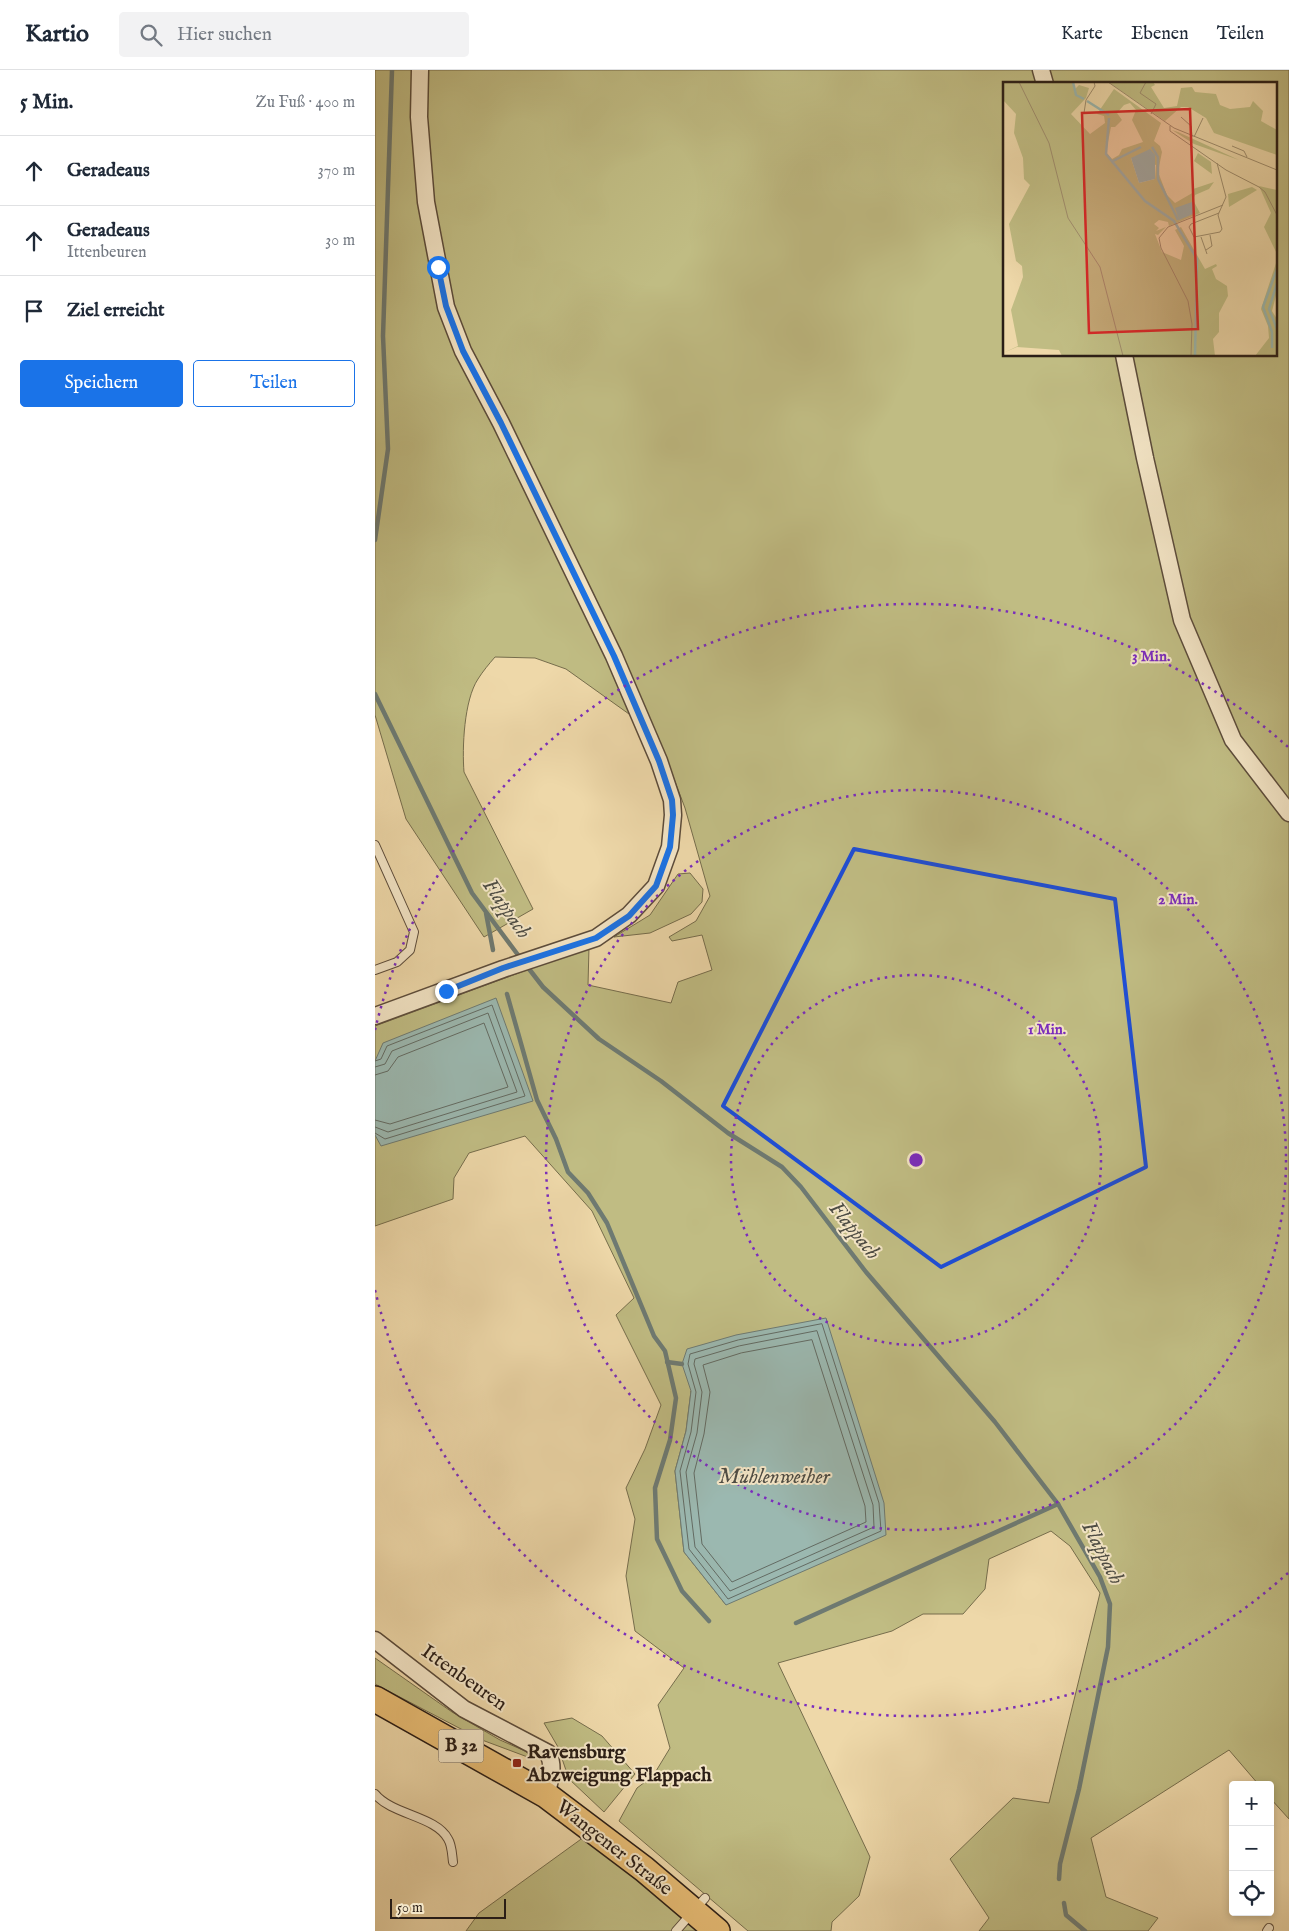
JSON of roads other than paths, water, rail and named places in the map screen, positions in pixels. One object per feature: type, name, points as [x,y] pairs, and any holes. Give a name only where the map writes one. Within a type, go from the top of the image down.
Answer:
[{"type":"main road","name":"Wangener Straße","points":[[375,1699],[546,1794],[626,1854],[699,1904],[717,1931]]},
{"type":"street","points":[[375,1016],[508,967],[596,938],[629,916],[656,886],[670,847],[673,815],[672,800],[659,761],[614,656],[501,423],[463,351],[446,306],[427,202],[419,117],[420,70]]},
{"type":"street","points":[[1124,356],[1182,620],[1233,740],[1289,813]]},
{"type":"street","name":"Ittenbeuren","points":[[375,1640],[464,1709],[547,1753],[552,1762],[546,1794]]},
{"type":"lane","points":[[375,845],[414,932],[410,950],[397,962],[375,970]]},
{"type":"lane","points":[[375,1794],[405,1814],[439,1828],[449,1839],[453,1862]]},
{"type":"lane","points":[[676,1931],[699,1904]]},
{"type":"water","points":[[496,998],[533,1101],[381,1146],[375,1135],[375,1061],[383,1043]]},
{"type":"water","name":"Mühlenweiher","points":[[826,1318],[884,1503],[886,1535],[726,1605],[684,1552],[675,1471],[686,1431],[691,1391],[682,1364],[687,1349],[736,1335]]},
{"type":"waterway","name":"Flappach","points":[[375,540],[388,449],[383,336],[392,70]]},
{"type":"waterway","name":"Flappach","points":[[375,694],[472,893],[521,959]]},
{"type":"waterway","points":[[486,913],[493,950]]},
{"type":"waterway","name":"Flappach","points":[[526,965],[543,987],[599,1039],[661,1081],[728,1133],[782,1167],[801,1187],[866,1272],[995,1422],[1058,1504],[1100,1577],[1110,1604],[1108,1647],[1079,1789],[1060,1864],[1059,1879]]},
{"type":"waterway","points":[[507,994],[537,1100],[556,1139],[568,1172],[588,1193],[607,1223],[654,1336],[665,1351],[676,1398],[670,1440],[655,1488],[657,1539],[682,1591],[709,1621]]},
{"type":"waterway","points":[[667,1362],[682,1364]]},
{"type":"waterway","points":[[796,1623],[1058,1504]]},
{"type":"waterway","name":"Flappach","points":[[1064,1903],[1066,1915],[1085,1931]]},
{"type":"place","name":"Ravensburg Abzweigung Flappach","points":[[517,1763]]}]
